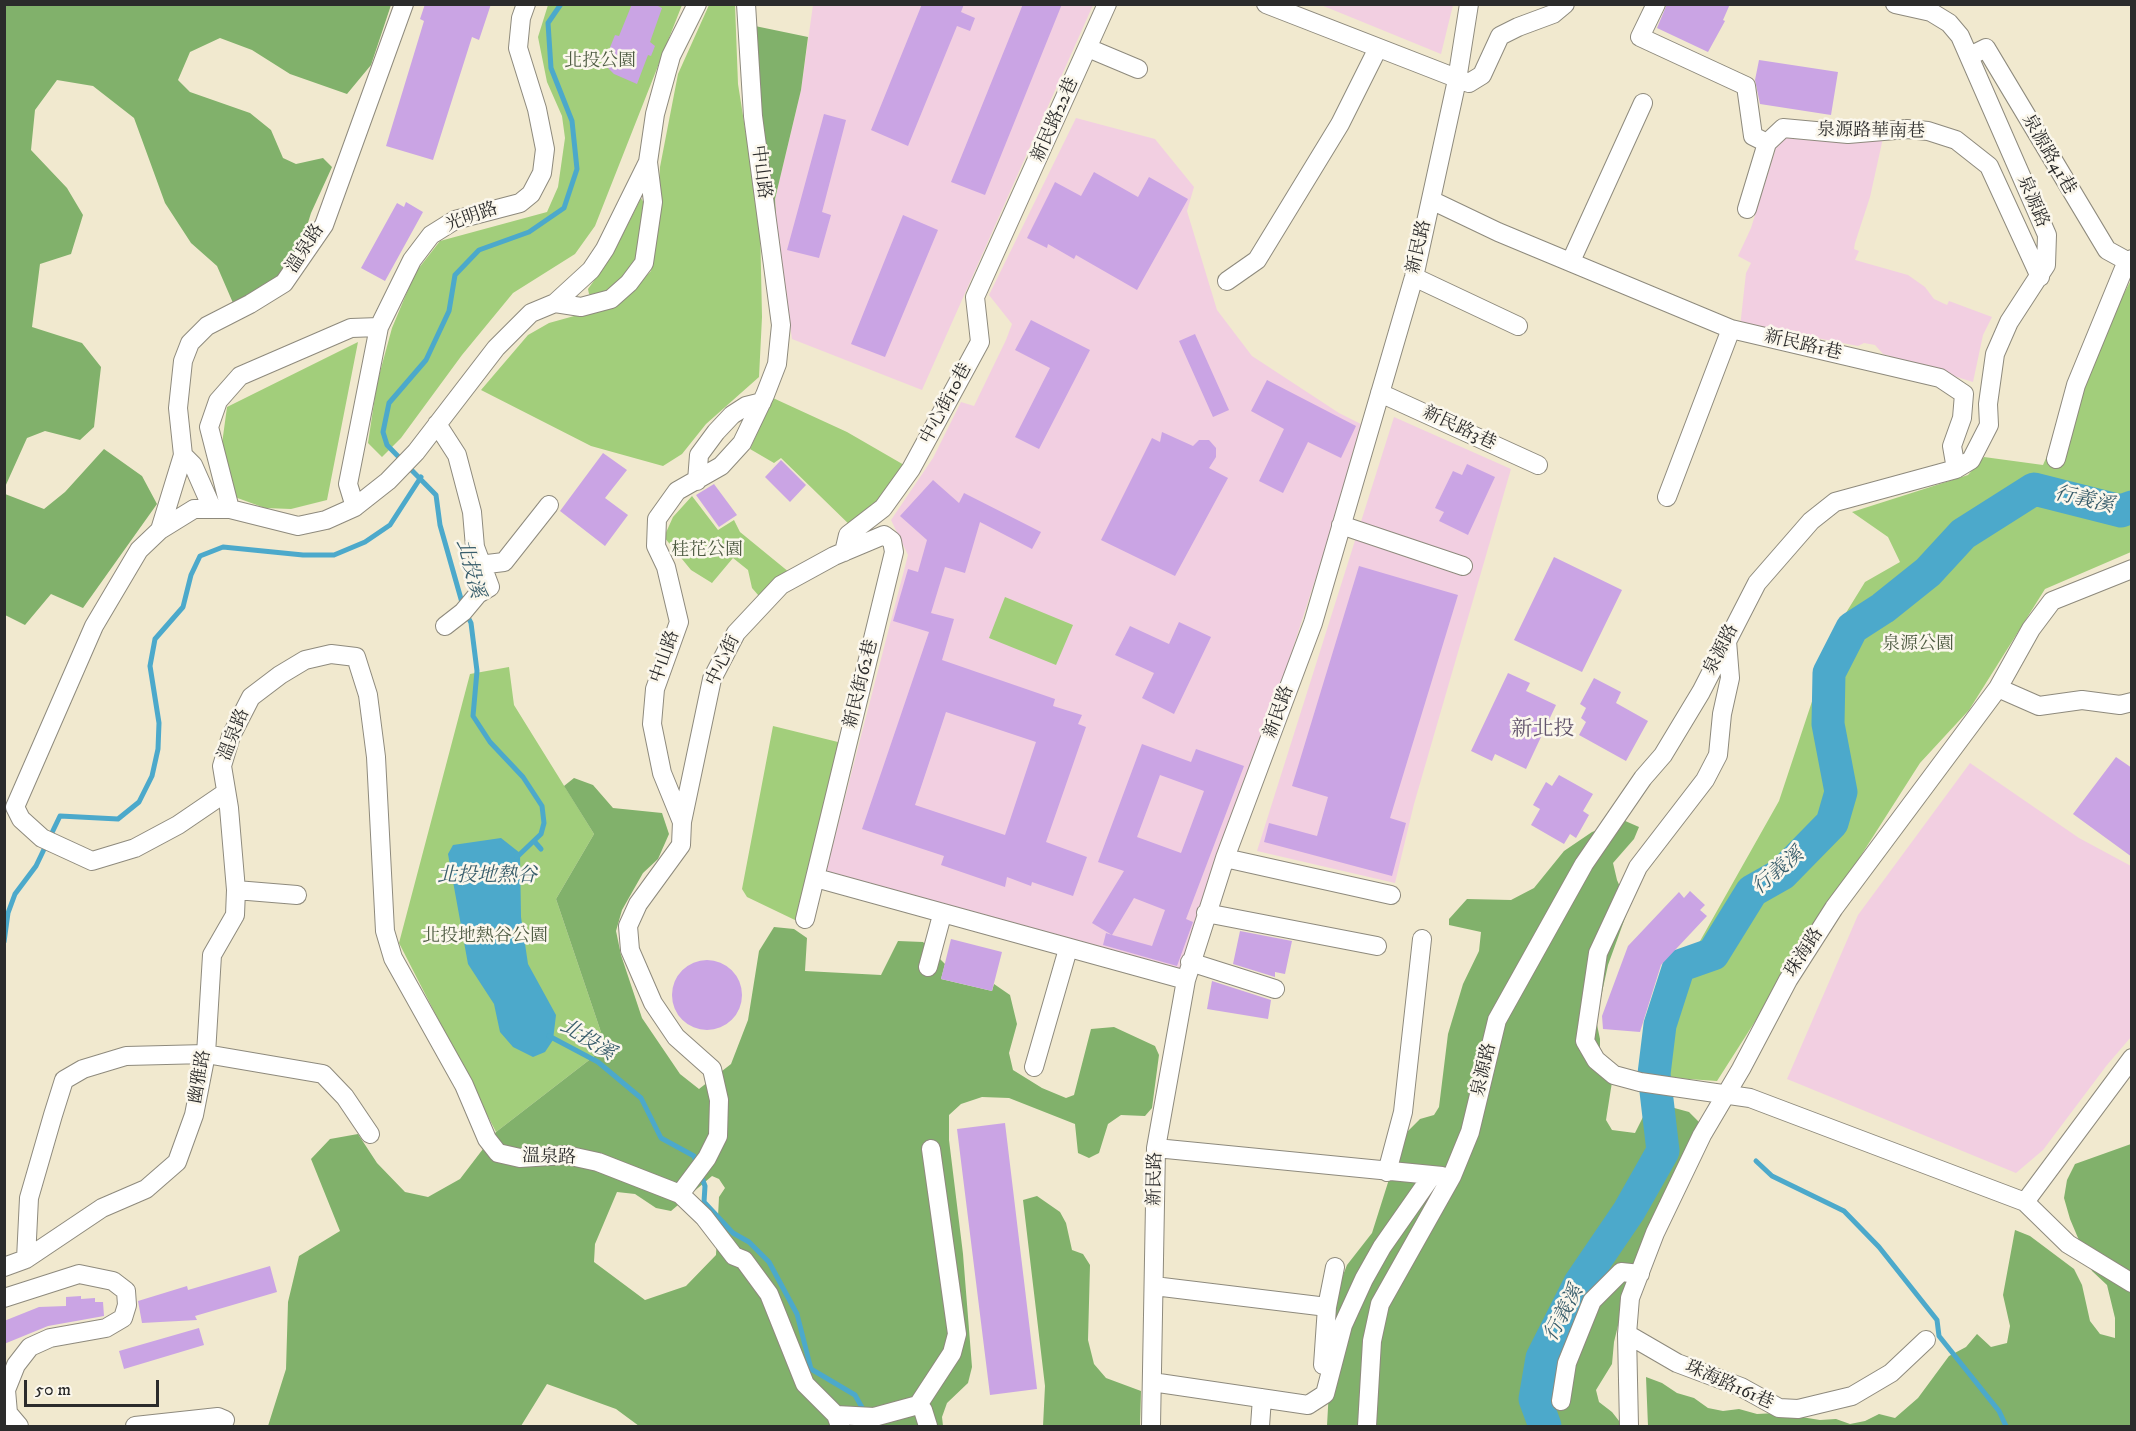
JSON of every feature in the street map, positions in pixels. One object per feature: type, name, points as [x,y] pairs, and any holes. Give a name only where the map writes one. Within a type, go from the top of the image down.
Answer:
[{"type":"street","name":"溫泉路","points":[[221,508],[193,465],[183,454],[178,408],[183,361],[190,343],[207,326],[284,283],[324,225],[404,4]]},
{"type":"street","name":"光明路","points":[[355,507],[348,484],[379,327],[412,260],[431,234],[455,220],[520,202],[531,194],[542,173],[545,149],[537,109],[518,48],[521,18],[526,4]]},
{"type":"street","points":[[555,303],[581,307],[611,299],[629,283],[644,263],[652,202],[648,162],[655,114],[671,56],[697,4]]},
{"type":"street","name":"中山路","points":[[682,822],[662,773],[652,724],[655,689],[679,622],[666,567],[656,546],[657,519],[678,491],[721,465],[741,443],[762,402],[777,364],[781,325],[753,116],[746,4]]},
{"type":"street","name":"新民路22巷","points":[[1004,235],[1107,4]]},
{"type":"street","points":[[1266,4],[1456,80],[1469,82],[1482,75],[1500,36],[1553,14],[1565,4]]},
{"type":"street","name":"新民路","points":[[1151,1426],[1156,1148],[1188,971],[1225,858],[1313,623],[1414,277],[1456,80],[1469,4]]},
{"type":"street","points":[[1656,4],[1640,37],[1746,86],[1753,136],[1767,143],[1747,209]]},
{"type":"street","name":"泉源路","points":[[1366,1426],[1372,1341],[1380,1304],[1452,1176],[1470,1132],[1497,1020],[1584,864],[1642,778],[1663,755],[1701,692],[1757,583],[1811,521],[1835,502],[1956,470],[1971,460],[1980,447],[1989,425],[1988,404],[1995,354],[2009,322],[2040,278],[2046,265],[2047,235],[1960,36],[1932,8],[1895,4]]},
{"type":"street","points":[[1088,48],[1137,69]]},
{"type":"street","points":[[1227,281],[1257,260],[1340,124],[1378,48]]},
{"type":"street","name":"泉源路41巷","points":[[1970,56],[1986,48],[2089,224],[2107,250],[2129,260]]},
{"type":"street","points":[[1571,261],[1643,103]]},
{"type":"street","name":"泉源路華南巷","points":[[1767,143],[1783,128],[1848,134],[1907,129],[1928,131],[1956,140],[1989,166],[2040,278]]},
{"type":"street","points":[[225,793],[177,825],[135,848],[92,861],[42,838],[10,806],[94,626],[139,550],[160,530],[194,509],[221,508],[298,526],[326,520],[355,507],[388,481],[416,452],[496,348],[531,313],[555,303],[591,270],[605,249],[648,162]]},
{"type":"street","name":"新民路1巷","points":[[1431,200],[1498,232],[1731,329],[1940,378],[1964,394],[1962,418],[1952,446],[1956,470]]},
{"type":"street","name":"中心街10巷","points":[[844,552],[848,535],[882,508],[901,485],[927,444],[980,342],[975,297],[1004,235]]},
{"type":"street","points":[[2056,459],[2076,385],[2129,260]]},
{"type":"street","points":[[1414,277],[1518,326]]},
{"type":"street","points":[[221,508],[209,427],[218,401],[240,376],[351,328],[379,327]]},
{"type":"street","points":[[1667,497],[1731,329]]},
{"type":"street","name":"新民路3巷","points":[[1380,393],[1538,465]]},
{"type":"street","points":[[698,481],[699,455],[716,432],[739,410],[762,402]]},
{"type":"street","points":[[436,424],[457,456],[472,512],[484,592],[445,626]]},
{"type":"street","points":[[160,530],[183,454]]},
{"type":"street","points":[[479,565],[504,562],[549,505]]},
{"type":"street","points":[[1341,525],[1463,566]]},
{"type":"street","name":"新民街62巷","points":[[816,878],[894,552],[892,541],[884,535],[844,552]]},
{"type":"street","name":"中心街","points":[[682,822],[712,679],[736,633],[781,585],[844,552]]},
{"type":"street","name":"珠海路","points":[[1629,1426],[1626,1334],[1630,1298],[1669,1204],[1702,1135],[1788,980],[1834,908],[1998,688],[2031,629],[2052,602],[2132,569]]},
{"type":"street","points":[[1727,639],[1730,678],[1722,714],[1718,755],[1710,771],[1638,867],[1598,954],[1585,1041],[1596,1060],[1614,1075],[1640,1082],[1681,1090],[1750,1098],[2025,1202],[2068,1244],[2132,1283]]},
{"type":"street","name":"溫泉路","points":[[225,793],[222,766],[231,736],[251,697],[305,660],[331,654],[356,657],[368,695],[376,757],[380,799],[380,881],[385,931],[393,958],[464,1085],[487,1139],[498,1153],[520,1158],[566,1155],[598,1162],[680,1194],[704,1217],[734,1256],[744,1260],[769,1294],[805,1384],[838,1420]]},
{"type":"street","points":[[1998,688],[2039,706],[2082,700],[2120,705],[2132,702]]},
{"type":"street","points":[[1701,692],[1713,719],[1710,771]]},
{"type":"street","name":"幽雅路","points":[[4,1267],[26,1259],[102,1208],[146,1189],[177,1162],[194,1115],[206,1054],[212,955],[235,915],[236,890],[229,808],[225,793]]},
{"type":"street","points":[[680,1194],[707,1158],[718,1136],[719,1100],[712,1070],[676,1037],[653,1003],[630,950],[628,926],[638,903],[681,845],[682,822]]},
{"type":"street","points":[[1225,858],[1391,895]]},
{"type":"street","points":[[805,919],[816,878],[942,915],[1068,948],[1275,988]]},
{"type":"street","points":[[236,890],[297,895]]},
{"type":"street","points":[[1206,913],[1377,946]]},
{"type":"street","points":[[928,967],[942,915]]},
{"type":"street","points":[[1387,1172],[1403,1112],[1422,939]]},
{"type":"street","points":[[1034,1067],[1068,948]]},
{"type":"street","points":[[26,1259],[29,1198],[64,1080],[83,1070],[126,1056],[206,1054],[324,1074],[345,1097],[370,1134]]},
{"type":"street","points":[[2025,1202],[2132,1058]]},
{"type":"street","points":[[1156,1148],[1431,1177],[1452,1176]]},
{"type":"street","points":[[838,1420],[874,1417],[918,1405],[952,1353],[957,1334],[931,1149]]},
{"type":"street","points":[[1152,1382],[1308,1405],[1325,1394],[1343,1325],[1364,1279],[1382,1247],[1431,1177]]},
{"type":"street","points":[[1323,1365],[1327,1307],[1335,1267]]},
{"type":"street","points":[[1561,1401],[1567,1363],[1592,1301],[1622,1272],[1641,1274]]},
{"type":"street","points":[[4,1298],[79,1274],[113,1281],[126,1291],[127,1305],[123,1318],[106,1328],[50,1338],[30,1347],[16,1365],[6,1390],[8,1413],[19,1426]]},
{"type":"street","points":[[1154,1287],[1327,1307]]},
{"type":"street","name":"珠海路161巷","points":[[1626,1334],[1677,1363],[1741,1388],[1779,1408],[1798,1409],[1852,1396],[1891,1373],[1926,1340]]},
{"type":"street","points":[[1260,1426],[1262,1398]]},
{"type":"street","points":[[918,1405],[923,1410],[928,1426]]},
{"type":"street","points":[[135,1426],[218,1417],[225,1420],[222,1426]]},
{"type":"shaded area","points":[[813,5],[1093,5],[922,390],[792,339],[777,239],[775,199],[801,90]]},
{"type":"shaded area","points":[[1321,5],[1453,5],[1441,54]]},
{"type":"shaded area","points":[[1076,118],[1155,139],[1194,187],[1187,211],[1217,310],[1252,356],[1339,413],[1365,426],[1281,685],[1254,752],[1180,974],[826,871],[908,555],[891,520],[933,458],[961,402],[974,406],[1006,340],[1012,324],[989,295]]},
{"type":"shaded area","points":[[1787,137],[1883,138],[1870,197],[1855,243],[1854,249],[1859,251],[1855,260],[1908,275],[1925,287],[1934,299],[1947,305],[1949,301],[1992,317],[1983,335],[1973,382],[1883,354],[1875,345],[1864,343],[1858,346],[1791,333],[1740,327],[1746,273],[1751,263],[1738,256],[1751,228],[1776,148]]},
{"type":"shaded area","points":[[1394,417],[1511,469],[1414,804],[1395,883],[1257,851]]},
{"type":"shaded area","points":[[1970,763],[2079,838],[2131,866],[2131,1037],[2043,1150],[2016,1173],[1787,1079],[1858,915]]},
{"type":"green space","points":[[5,5],[391,5],[371,65],[347,94],[290,74],[252,50],[220,38],[190,52],[178,80],[190,92],[250,113],[271,130],[283,158],[296,164],[323,158],[332,167],[311,213],[302,242],[273,283],[233,303],[217,266],[191,243],[165,203],[134,118],[93,86],[57,80],[35,110],[31,150],[67,188],[83,215],[71,254],[40,264],[32,327],[82,343],[101,367],[94,427],[80,440],[45,431],[27,438],[5,487]]},
{"type":"green space","name":"北投公園","points":[[548,5],[682,5],[595,226],[575,254],[513,293],[462,355],[401,438],[382,457],[368,443],[377,383],[392,328],[415,273],[440,241],[547,212],[558,187],[565,138],[562,116],[547,82],[538,37]]},
{"type":"green space","points":[[709,5],[735,5],[738,84],[760,223],[762,317],[759,377],[706,424],[682,454],[663,466],[591,446],[481,390],[528,335],[549,323],[621,303],[651,271],[657,230],[660,167],[678,74]]},
{"type":"green space","points":[[755,26],[808,37],[801,90],[775,199],[777,239],[769,239]]},
{"type":"green space","points":[[641,198],[645,205],[638,257],[625,277],[610,289],[593,297],[589,294],[588,289],[613,254]]},
{"type":"green space","name":"泉源公園","points":[[2131,280],[2131,552],[2045,589],[1969,710],[1920,763],[1717,1081],[1645,1076],[1666,981],[1691,957],[1779,801],[1836,629],[1865,582],[1900,562],[1888,537],[1852,512],[1968,475],[1984,457],[2043,465],[2084,371]]},
{"type":"green space","points":[[358,342],[327,500],[291,509],[265,508],[232,496],[219,466],[227,407]]},
{"type":"green space","points":[[773,398],[847,432],[911,469],[856,531],[781,458],[774,463],[750,449]]},
{"type":"green space","points":[[104,449],[142,476],[157,504],[83,608],[51,594],[25,625],[5,615],[5,494],[44,509],[65,492]]},
{"type":"green space","name":"桂花公園","points":[[692,496],[718,530],[734,520],[740,532],[795,577],[765,603],[752,588],[748,570],[733,558],[712,583],[691,570],[664,537],[673,517]]},
{"type":"green space","points":[[1005,597],[1073,625],[1056,665],[989,638]]},
{"type":"green space","name":"北投地熱谷公園","points":[[509,667],[514,705],[594,834],[556,899],[606,1047],[496,1132],[399,943],[470,674]]},
{"type":"green space","points":[[773,726],[842,743],[797,921],[747,897],[742,889]]},
{"type":"green space","points":[[574,778],[593,785],[613,808],[662,813],[669,834],[658,859],[643,873],[622,910],[616,931],[621,955],[642,1018],[680,1074],[699,1089],[731,1064],[748,1020],[759,951],[774,927],[794,929],[807,938],[805,971],[881,975],[898,941],[923,942],[945,964],[941,979],[992,991],[994,984],[1010,995],[1017,1024],[1009,1053],[1013,1070],[1042,1088],[1066,1098],[1074,1095],[1091,1029],[1114,1027],[1155,1046],[1159,1055],[1152,1108],[1145,1116],[1121,1115],[1108,1124],[1099,1153],[1089,1158],[1078,1153],[1075,1124],[1009,1098],[982,1097],[961,1104],[949,1115],[949,1140],[963,1254],[972,1367],[968,1383],[947,1403],[942,1417],[943,1426],[639,1426],[616,1409],[547,1384],[521,1426],[268,1426],[286,1369],[288,1302],[299,1256],[340,1231],[311,1159],[330,1139],[358,1134],[377,1163],[405,1192],[428,1197],[460,1179],[496,1132],[606,1047],[556,899],[594,834],[564,786]],"holes":[[[712,1176],[719,1179],[725,1188],[719,1197],[716,1255],[686,1286],[645,1300],[594,1262],[595,1244],[617,1192],[635,1194],[656,1208],[671,1211]]]},
{"type":"green space","points":[[1623,820],[1639,827],[1634,839],[1613,863],[1617,880],[1629,907],[1608,965],[1596,1020],[1600,1039],[1600,1068],[1612,1082],[1606,1120],[1612,1130],[1635,1133],[1648,1107],[1667,1106],[1689,1112],[1699,1122],[1700,1129],[1625,1297],[1614,1342],[1612,1364],[1596,1390],[1599,1402],[1612,1412],[1623,1426],[1327,1426],[1334,1298],[1347,1265],[1372,1233],[1397,1154],[1408,1131],[1420,1119],[1434,1115],[1439,1107],[1448,1034],[1463,984],[1479,951],[1481,932],[1449,925],[1449,919],[1467,899],[1511,900],[1534,888],[1564,851],[1592,832]]},
{"type":"green space","points":[[2131,1144],[2131,1426],[1648,1426],[1646,1377],[1662,1383],[1677,1393],[1694,1398],[1708,1408],[1723,1411],[1739,1409],[1757,1414],[1776,1413],[1820,1420],[1836,1419],[1850,1424],[1865,1421],[1879,1414],[1895,1418],[1918,1398],[1949,1356],[1966,1347],[1977,1334],[1991,1347],[2007,1343],[2010,1326],[2003,1295],[2015,1230],[2030,1236],[2074,1269],[2082,1285],[2090,1321],[2100,1334],[2115,1338],[2115,1318],[2107,1285],[2092,1271],[2070,1219],[2064,1198],[2067,1180],[2075,1164]]},
{"type":"green space","points":[[1037,1196],[1060,1212],[1066,1223],[1072,1250],[1083,1254],[1090,1265],[1088,1340],[1094,1364],[1106,1378],[1141,1391],[1140,1426],[1043,1426],[1045,1386],[1023,1200]]},
{"type":"water","name":"北投地熱谷","points":[[501,838],[520,853],[521,917],[528,964],[556,1015],[553,1040],[545,1052],[533,1057],[513,1047],[500,1032],[494,1004],[468,964],[448,854],[453,845]]},
{"type":"building","points":[[425,4],[491,4],[479,40],[472,37],[433,160],[386,146],[424,21],[420,19]]},
{"type":"building","points":[[632,4],[654,4],[662,8],[650,42],[655,46],[651,56],[648,55],[637,84],[614,74],[608,68],[607,55],[615,35],[619,36]]},
{"type":"building","points":[[922,4],[964,4],[961,12],[975,18],[970,31],[957,26],[908,146],[871,130]]},
{"type":"building","points":[[1023,4],[1062,4],[985,195],[951,182]]},
{"type":"building","points":[[1667,4],[1730,4],[1723,20],[1725,21],[1708,52],[1657,28]]},
{"type":"building","points":[[1759,60],[1838,72],[1831,115],[1760,104],[1755,80]]},
{"type":"building","points":[[824,114],[846,120],[822,212],[831,215],[819,258],[787,250]]},
{"type":"building","points":[[1094,172],[1138,197],[1149,177],[1188,199],[1137,290],[1076,255],[1074,259],[1048,244],[1047,248],[1027,238],[1055,182],[1081,196]]},
{"type":"building","points":[[406,202],[423,212],[385,281],[361,268],[397,203],[404,207]]},
{"type":"building","points":[[903,215],[938,230],[885,357],[851,344]]},
{"type":"building","points":[[1031,320],[1090,350],[1039,449],[1015,437],[1050,368],[1015,350]]},
{"type":"building","points":[[1195,334],[1229,410],[1213,417],[1179,341]]},
{"type":"building","points":[[1267,380],[1356,426],[1341,458],[1308,442],[1283,493],[1259,481],[1284,429],[1251,411]]},
{"type":"building","points":[[1162,432],[1193,446],[1199,440],[1209,440],[1216,448],[1216,457],[1209,468],[1228,478],[1175,576],[1101,540],[1152,438],[1160,442]]},
{"type":"building","points":[[603,453],[627,470],[605,498],[628,515],[605,546],[560,511]]},
{"type":"building","points":[[781,460],[806,485],[790,502],[765,477]]},
{"type":"building","points":[[1467,464],[1495,477],[1468,535],[1439,521],[1444,512],[1435,508],[1453,471],[1462,475]]},
{"type":"building","points":[[933,480],[959,503],[964,493],[1041,532],[1032,549],[980,522],[965,573],[945,567],[931,613],[954,619],[942,660],[1055,699],[1053,706],[1082,715],[1078,724],[1086,727],[1046,842],[1087,857],[1073,896],[1032,882],[1031,886],[1007,877],[1005,887],[941,865],[944,856],[862,829],[929,632],[893,621],[908,569],[918,572],[927,540],[900,516]],"holes":[[[946,712],[1036,742],[1005,835],[915,805]]]},
{"type":"building","points":[[714,484],[737,515],[719,527],[696,495]]},
{"type":"building","points":[[1554,557],[1622,590],[1582,672],[1514,640]]},
{"type":"building","points":[[1359,566],[1458,595],[1390,818],[1406,823],[1392,876],[1264,842],[1269,823],[1317,836],[1328,797],[1292,786]]},
{"type":"building","points":[[1179,622],[1211,637],[1174,714],[1142,698],[1154,673],[1115,655],[1130,626],[1169,644]]},
{"type":"building","points":[[1508,673],[1530,683],[1526,691],[1556,705],[1526,769],[1495,754],[1492,761],[1471,751]]},
{"type":"building","points":[[1594,678],[1621,692],[1616,703],[1648,721],[1626,761],[1579,735],[1586,722],[1581,718],[1586,708],[1580,704]]},
{"type":"building","points":[[1142,744],[1191,762],[1196,749],[1244,766],[1186,919],[1193,922],[1177,966],[1103,945],[1106,933],[1112,935],[1092,923],[1124,871],[1098,862]],"holes":[[[1160,775],[1204,791],[1181,853],[1137,837]],[[1134,898],[1165,910],[1152,946],[1112,935]]]},
{"type":"building","points":[[2116,757],[2132,768],[2132,857],[2073,814]]},
{"type":"building","points":[[1559,775],[1593,794],[1583,811],[1589,815],[1576,838],[1570,834],[1564,844],[1531,825],[1540,809],[1533,805],[1546,782],[1552,786]]},
{"type":"building","points":[[1690,891],[1705,905],[1700,910],[1707,916],[1661,965],[1640,1032],[1603,1029],[1602,1016],[1628,946],[1679,892],[1684,898]]},
{"type":"building","points":[[1240,931],[1292,941],[1285,974],[1275,972],[1275,977],[1233,964]]},
{"type":"building","points":[[951,939],[1002,952],[992,991],[941,979]]},
{"type":"building","points":[[707,960],[720,963],[732,970],[739,982],[742,995],[739,1008],[732,1020],[720,1027],[707,1030],[694,1027],[682,1020],[675,1008],[672,995],[675,982],[682,970],[694,963]]},
{"type":"building","points":[[1212,981],[1271,1000],[1268,1019],[1207,1009]]},
{"type":"building","points":[[1005,1123],[1037,1389],[990,1395],[957,1129]]},
{"type":"building","points":[[270,1266],[277,1292],[195,1316],[197,1320],[142,1323],[138,1301],[187,1286],[188,1290]]},
{"type":"building","points":[[81,1296],[81,1299],[95,1298],[95,1302],[103,1302],[104,1316],[48,1326],[4,1344],[4,1321],[39,1307],[66,1306],[66,1297]]},
{"type":"building","points":[[199,1328],[204,1345],[124,1369],[119,1351]]},
{"type":"waterway","name":"北投溪","points":[[463,606],[440,525],[436,495],[387,445],[383,432],[389,403],[426,360],[449,311],[455,275],[479,250],[529,232],[564,208],[577,169],[572,121],[551,68],[548,23],[561,4]]},
{"type":"waterway","name":"北投溪","points":[[4,942],[8,913],[15,894],[36,866],[60,816],[118,819],[139,802],[152,776],[158,749],[159,723],[150,666],[155,639],[183,607],[191,575],[200,556],[223,547],[303,555],[334,555],[365,542],[390,525],[421,477]]},
{"type":"waterway","name":"行義溪","points":[[1545,1426],[1535,1399],[1542,1358],[1580,1283],[1629,1211],[1663,1151],[1654,1074],[1660,1025],[1679,966],[1713,954],[1752,891],[1782,874],[1832,823],[1841,792],[1828,724],[1829,673],[1852,628],[1883,608],[1928,572],[1963,534],[2034,489],[2121,511],[2132,507]]},
{"type":"waterway","name":"北投溪","points":[[467,615],[471,623],[477,671],[473,716],[490,742],[523,777],[542,806],[544,823],[541,834],[517,857]]},
{"type":"waterway","points":[[534,841],[541,849]]},
{"type":"waterway","name":"北投溪","points":[[549,1036],[598,1062],[641,1098],[661,1138],[694,1156],[697,1165]]},
{"type":"waterway","points":[[1654,1074],[1664,1078]]},
{"type":"waterway","points":[[1756,1161],[1772,1176],[1844,1211],[1879,1247],[1937,1320],[1939,1336],[1999,1411],[2006,1426]]},
{"type":"waterway","name":"北投溪","points":[[700,1173],[705,1186],[704,1202],[733,1233],[749,1242],[769,1262],[797,1314],[811,1369],[855,1395],[864,1411]]},
{"type":"district","name":"新北投","points":[[1543,731]]}]
